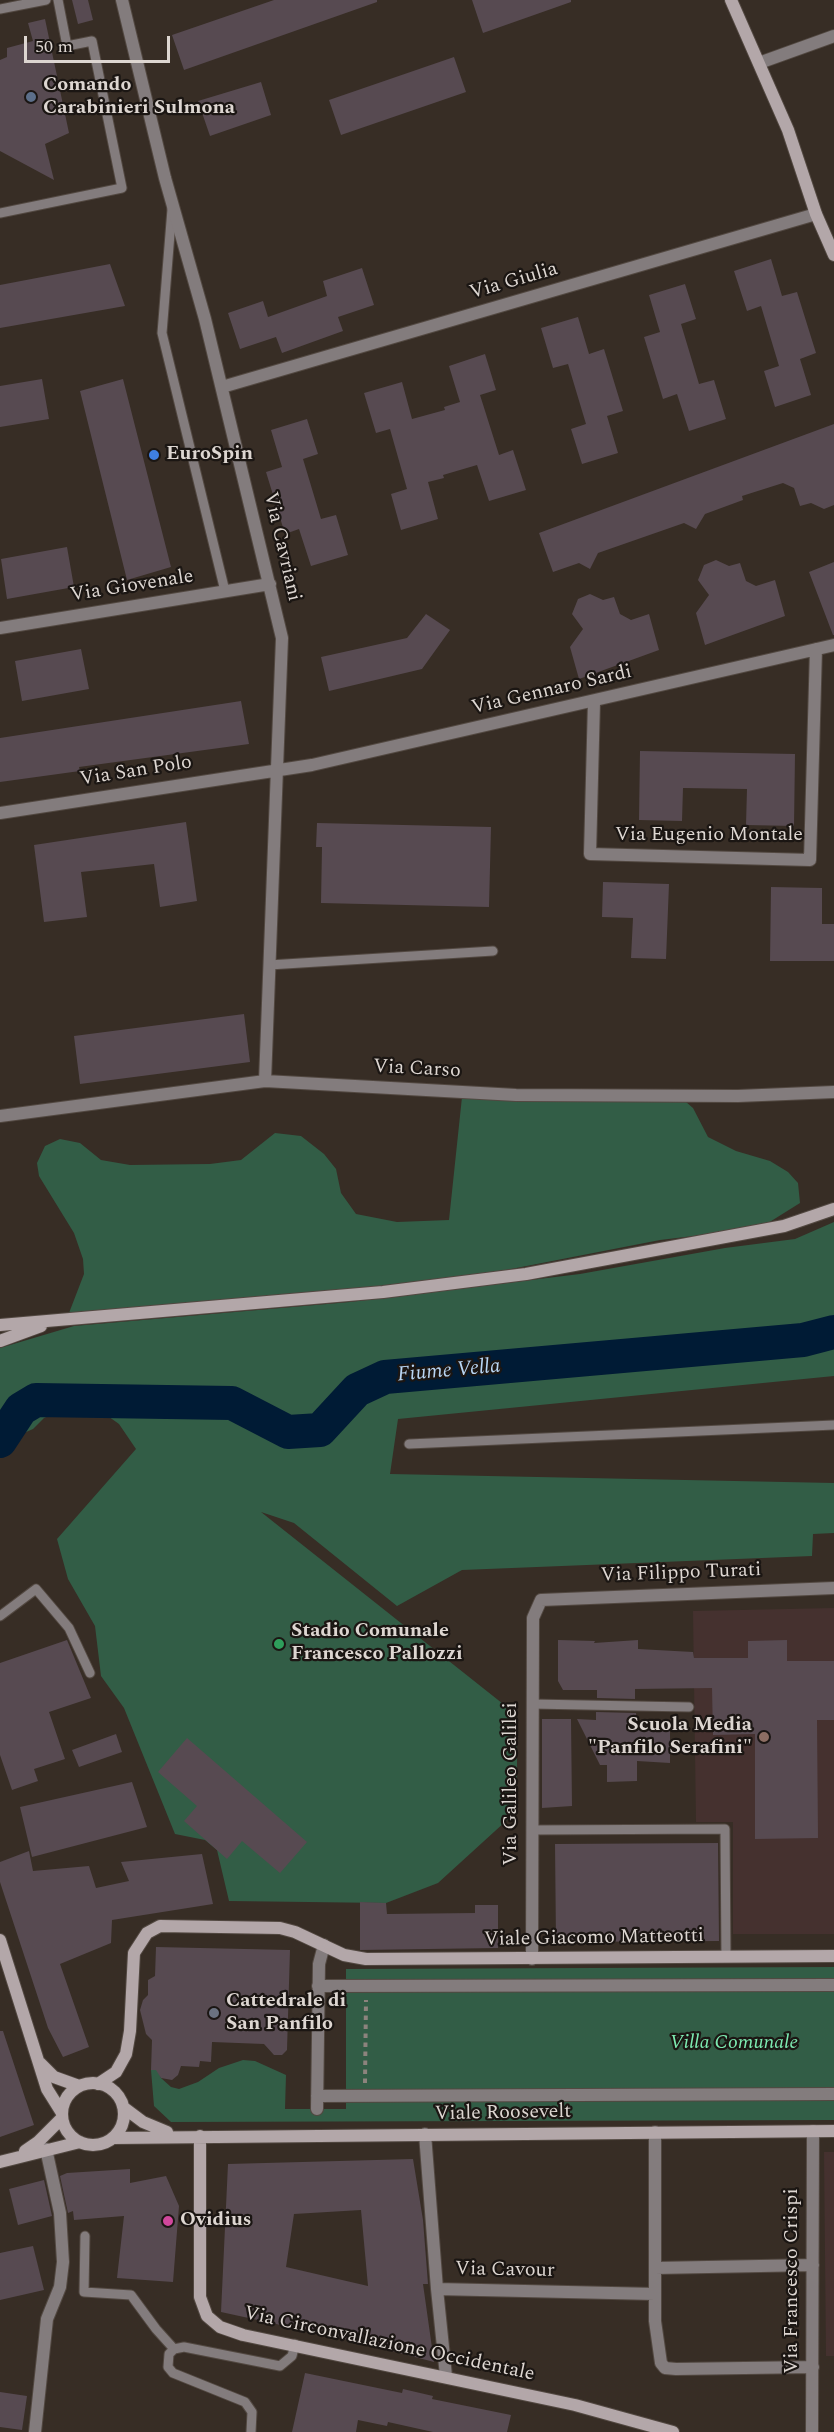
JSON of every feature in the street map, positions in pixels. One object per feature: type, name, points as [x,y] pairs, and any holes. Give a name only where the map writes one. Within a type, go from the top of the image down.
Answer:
[{"type":"street","name":"Via Cavriani","points":[[122,0],[172,203],[222,387],[282,638],[265,1081]]},
{"type":"street","points":[[731,0],[788,130],[816,214],[834,255]]},
{"type":"street","points":[[759,63],[834,36]]},
{"type":"street","name":"Via Giulia","points":[[222,387],[816,214]]},
{"type":"street","name":"Via Giovenale","points":[[0,628],[270,584]]},
{"type":"street","name":"Via Gennaro Sardi","points":[[278,771],[594,702],[834,645]]},
{"type":"street","name":"Via Eugenio Montale","points":[[594,702],[590,854],[810,860],[816,650]]},
{"type":"street","name":"Via San Polo","points":[[0,813],[278,771]]},
{"type":"street","name":"Via Carso","points":[[0,1116],[265,1081],[516,1095],[738,1096],[834,1092]]},
{"type":"street","points":[[0,1325],[383,1292],[526,1274],[784,1226],[834,1209]]},
{"type":"street","points":[[0,1341],[59,1320]]},
{"type":"street","name":"Via Filippo Turati","points":[[535,1609],[541,1600],[549,1599],[834,1588]]},
{"type":"street","name":"Via Galileo Galilei","points":[[532,1959],[532,1704],[535,1609]]},
{"type":"street","name":"Viale Giacomo Matteotti","points":[[98,2084],[116,2072],[126,2054],[134,1953],[142,1939],[153,1928],[176,1924],[273,1927],[295,1932],[354,1958],[378,1960],[834,1956]]},
{"type":"street","points":[[0,1940],[4,1968],[51,2097],[62,2116],[68,2133],[80,2142]]},
{"type":"street","points":[[317,2109],[318,1986],[319,1964],[324,1945]]},
{"type":"street","points":[[318,1986],[834,1985]]},
{"type":"street","points":[[14,2157],[80,2142],[97,2145],[113,2138],[123,2120],[123,2107],[114,2092],[98,2084],[79,2086],[54,2077],[36,2057]]},
{"type":"street","points":[[0,2163],[38,2142],[62,2116],[67,2097],[79,2086]]},
{"type":"street","points":[[317,2096],[834,2094]]},
{"type":"street","name":"Viale Roosevelt","points":[[123,2107],[143,2122],[173,2135]]},
{"type":"street","name":"Via Francesco Crispi","points":[[812,2432],[813,2131]]},
{"type":"street","name":"Viale Roosevelt","points":[[113,2138],[173,2135],[834,2131]]},
{"type":"street","points":[[655,2132],[655,2294],[657,2344],[663,2366],[676,2369],[813,2367]]},
{"type":"street","name":"Via Cavour","points":[[426,2134],[437,2289],[655,2294]]},
{"type":"street","name":"Via Circonvallazione Occidentale","points":[[200,2136],[200,2288],[203,2307],[213,2322],[231,2332],[446,2376],[574,2405],[673,2432]]},
{"type":"street","points":[[35,2432],[47,2319],[60,2287],[63,2262],[60,2213],[46,2149]]},
{"type":"street","points":[[655,2268],[813,2265]]},
{"type":"street","points":[[437,2289],[446,2376]]},
{"type":"lane","points":[[0,9],[46,0]]},
{"type":"lane","points":[[0,213],[122,188],[92,41],[67,46],[58,0]]},
{"type":"lane","points":[[172,203],[162,333],[225,591]]},
{"type":"lane","points":[[269,965],[493,951]]},
{"type":"lane","points":[[409,1444],[834,1425]]},
{"type":"lane","points":[[0,1616],[36,1589],[69,1628],[90,1673]]},
{"type":"lane","points":[[532,1704],[689,1707]]},
{"type":"lane","points":[[532,1830],[725,1829],[726,1957]]},
{"type":"lane","points":[[85,2236],[84,2292],[131,2295],[174,2349]]},
{"type":"lane","points":[[251,2432],[252,2412],[245,2402],[173,2373],[167,2360],[174,2349],[183,2347],[280,2366],[292,2356],[295,2344]]},
{"type":"path","points":[[364,2096],[366,1986]]},
{"type":"shaded area","name":"Scuola Media \"Panfilo Serafini\"","points":[[834,1608],[834,1934],[733,1934],[733,1822],[696,1822],[693,1611]]},
{"type":"shaded area","points":[[824,2152],[834,2152],[834,2356],[826,2356]]},
{"type":"green space","points":[[462,1097],[686,1102],[693,1108],[708,1137],[736,1151],[770,1161],[788,1172],[798,1183],[800,1203],[760,1228],[660,1240],[506,1270],[304,1297],[69,1313],[84,1274],[83,1259],[74,1233],[39,1176],[37,1163],[45,1146],[60,1139],[80,1143],[101,1160],[130,1165],[210,1164],[241,1160],[275,1133],[301,1136],[324,1154],[336,1169],[341,1193],[356,1214],[397,1222],[449,1220]]},
{"type":"green space","points":[[834,1222],[834,1376],[398,1419],[390,1474],[834,1483],[834,1533],[813,1534],[812,1556],[462,1570],[397,1606],[294,1523],[261,1512],[517,1715],[517,1811],[438,1883],[386,1903],[229,1901],[217,1850],[205,1840],[175,1834],[124,1708],[101,1676],[95,1626],[68,1579],[57,1539],[136,1449],[119,1424],[105,1414],[66,1408],[44,1418],[33,1429],[17,1436],[0,1435],[0,1348],[74,1326],[350,1302],[580,1274],[725,1248],[795,1239]]},
{"type":"green space","name":"Villa Comunale","points":[[834,1967],[834,2120],[171,2122],[154,2106],[151,2070],[158,2070],[161,2078],[171,2087],[179,2089],[198,2082],[219,2068],[243,2060],[255,2061],[286,2075],[285,2109],[346,2109],[346,1969]]},
{"type":"building","points":[[72,0],[88,0],[93,20],[78,24]]},
{"type":"building","points":[[274,0],[377,0],[377,2],[184,70],[172,35]]},
{"type":"building","points":[[472,0],[571,0],[571,2],[483,33]]},
{"type":"building","name":"Comando Carabinieri Sulmona","points":[[45,19],[69,133],[45,144],[54,180],[0,151],[0,60],[7,57],[7,48],[33,41],[28,23]]},
{"type":"building","points":[[454,57],[466,92],[341,135],[329,100]]},
{"type":"building","points":[[261,82],[271,115],[210,136],[198,101]]},
{"type":"building","points":[[771,259],[782,296],[797,292],[816,353],[800,359],[811,395],[775,407],[764,371],[779,366],[761,306],[747,311],[734,271]]},
{"type":"building","points":[[110,264],[125,306],[0,328],[0,285]]},
{"type":"building","points":[[362,268],[374,305],[338,317],[343,331],[282,353],[276,337],[240,349],[228,313],[263,301],[268,317],[327,296],[323,281]]},
{"type":"building","points":[[685,284],[696,319],[681,324],[699,384],[714,380],[726,419],[689,431],[677,394],[663,399],[644,337],[660,332],[649,295]]},
{"type":"building","points":[[578,317],[589,354],[604,349],[623,411],[607,416],[618,453],[582,464],[571,429],[586,424],[568,364],[553,368],[541,328]]},
{"type":"building","points":[[485,354],[496,390],[480,395],[499,455],[513,450],[526,490],[489,501],[477,465],[443,475],[444,478],[428,482],[438,519],[401,530],[391,494],[407,489],[390,429],[376,433],[364,393],[402,382],[412,419],[445,410],[444,407],[460,402],[449,366]]},
{"type":"building","points":[[42,379],[49,419],[0,427],[0,386]]},
{"type":"building","points":[[123,379],[171,567],[127,580],[80,391]]},
{"type":"building","points":[[307,419],[318,454],[303,459],[321,519],[336,515],[348,555],[311,566],[299,529],[285,534],[266,472],[282,467],[271,430]]},
{"type":"building","points":[[834,424],[834,505],[824,509],[811,503],[800,506],[794,488],[783,483],[742,496],[743,500],[705,514],[696,529],[684,523],[598,553],[590,569],[579,563],[553,572],[539,533]]},
{"type":"building","points":[[67,547],[74,587],[7,599],[1,559]]},
{"type":"building","points":[[716,560],[729,566],[740,563],[746,581],[756,586],[775,580],[785,616],[705,645],[696,613],[709,595],[698,580],[704,565]]},
{"type":"building","points":[[834,562],[834,635],[833,635],[809,572]]},
{"type":"building","points":[[590,594],[603,600],[614,597],[620,614],[631,620],[649,614],[659,650],[579,679],[570,647],[583,629],[572,614],[578,599]]},
{"type":"building","points":[[426,614],[450,630],[422,669],[329,691],[321,657],[407,638]]},
{"type":"building","points":[[81,649],[89,689],[22,701],[15,661]]},
{"type":"building","points":[[241,701],[249,744],[79,767],[80,771],[0,782],[0,738]]},
{"type":"building","points":[[640,751],[795,754],[794,826],[746,825],[747,789],[683,788],[682,821],[639,820]]},
{"type":"building","points":[[186,822],[197,901],[160,907],[154,864],[81,872],[87,917],[44,922],[34,845]]},
{"type":"building","points":[[317,823],[491,827],[489,907],[321,903],[322,847],[316,847]]},
{"type":"building","points":[[603,882],[669,884],[666,959],[631,958],[633,918],[602,917]]},
{"type":"building","points":[[771,887],[822,888],[822,924],[834,924],[834,961],[770,961]]},
{"type":"building","points":[[244,1014],[250,1062],[80,1084],[74,1036]]},
{"type":"building","points":[[67,1640],[91,1698],[49,1712],[65,1759],[34,1769],[38,1781],[12,1790],[0,1755],[0,1663]]},
{"type":"building","points":[[558,1640],[595,1641],[594,1643],[638,1640],[638,1649],[693,1652],[694,1658],[748,1658],[748,1641],[787,1640],[787,1661],[834,1661],[834,1720],[817,1720],[818,1838],[755,1839],[755,1734],[713,1735],[712,1688],[635,1689],[635,1699],[597,1698],[597,1690],[563,1690],[558,1681]]},
{"type":"building","points":[[596,1712],[636,1713],[637,1727],[670,1727],[670,1763],[637,1761],[637,1781],[607,1782],[607,1765],[600,1765],[577,1719],[596,1720]]},
{"type":"building","points":[[542,1719],[571,1719],[572,1806],[542,1808]]},
{"type":"building","points":[[116,1734],[122,1752],[79,1767],[72,1750]]},
{"type":"building","points":[[187,1738],[307,1842],[280,1873],[242,1841],[227,1859],[184,1821],[197,1806],[158,1772]]},
{"type":"building","points":[[132,1782],[147,1827],[32,1857],[20,1807]]},
{"type":"building","points":[[718,1843],[719,1941],[556,1942],[555,1844]]},
{"type":"building","points":[[29,1851],[33,1871],[89,1866],[96,1888],[129,1881],[121,1862],[202,1854],[213,1904],[112,1920],[111,1943],[60,1964],[89,2047],[63,2057],[48,2028],[0,1882],[0,1862]]},
{"type":"building","points":[[360,1902],[386,1903],[387,1914],[475,1913],[475,1905],[498,1905],[498,1948],[360,1950]]},
{"type":"building","name":"Cattedrale di San Panfilo","points":[[156,1947],[290,1950],[287,2050],[282,2055],[274,2055],[264,2044],[212,2042],[211,2062],[200,2061],[199,2067],[181,2066],[178,2075],[172,2080],[161,2078],[156,2070],[151,2070],[152,2040],[146,2034],[140,2010],[143,2000],[148,1995],[148,1980],[155,1976]]},
{"type":"building","points":[[0,2031],[3,2031],[34,2125],[0,2137]]},
{"type":"building","points":[[413,2159],[423,2220],[428,2284],[423,2284],[434,2362],[354,2341],[221,2312],[228,2164]],"holes":[[[361,2210],[368,2286],[286,2267],[294,2214]]]},
{"type":"building","points":[[130,2169],[130,2183],[166,2176],[179,2206],[173,2282],[117,2278],[124,2216],[74,2220],[73,2211],[68,2213],[60,2176],[67,2173]]},
{"type":"building","points":[[44,2180],[52,2216],[18,2225],[9,2189]]},
{"type":"building","points":[[33,2246],[44,2290],[0,2300],[0,2253]]},
{"type":"building","points":[[305,2373],[402,2393],[403,2389],[433,2396],[432,2399],[511,2415],[507,2432],[433,2432],[388,2422],[387,2426],[358,2420],[356,2432],[292,2432]]},
{"type":"building","points":[[0,2392],[27,2396],[22,2430],[0,2427]]},
{"type":"waterway","name":"Fiume Vella","points":[[0,1441],[21,1409],[36,1400],[232,1403],[288,1432],[320,1430],[357,1390],[385,1377],[803,1340],[834,1332]]},
{"type":"place","name":"Comando Carabinieri Sulmona","points":[[31,97]]},
{"type":"place","name":"EuroSpin","points":[[154,455]]},
{"type":"place","name":"Stadio Comunale Francesco Pallozzi","points":[[279,1644]]},
{"type":"place","name":"Scuola Media \"Panfilo Serafini\"","points":[[764,1737]]},
{"type":"place","name":"Cattedrale di San Panfilo","points":[[214,2013]]},
{"type":"place","name":"Ovidius","points":[[168,2221]]}]
